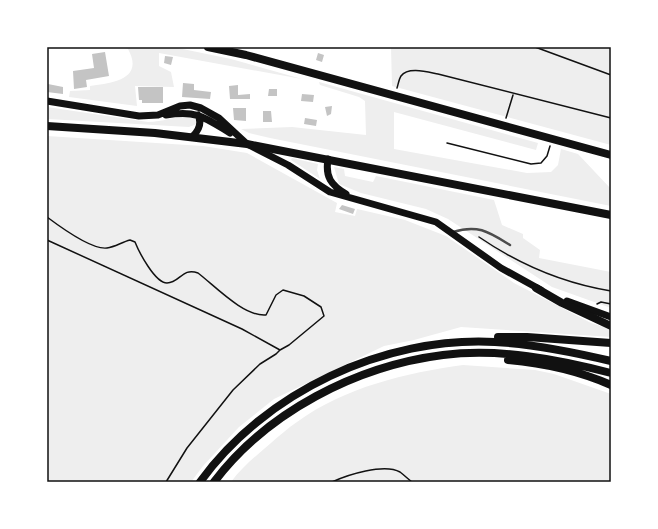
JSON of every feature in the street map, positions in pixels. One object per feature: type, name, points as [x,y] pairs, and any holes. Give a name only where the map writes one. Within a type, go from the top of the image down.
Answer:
[{"type":"main road","points":[[208,47],[246,55],[611,155]]},
{"type":"main road","points":[[47,101],[139,116],[185,112],[198,115],[246,144],[288,166],[330,192],[424,217],[436,222],[453,232],[502,268],[562,303],[611,326]]},
{"type":"main road","points":[[158,115],[180,106],[190,105],[201,108],[219,118],[246,144]]},
{"type":"main road","points":[[193,136],[197,132],[200,125],[198,115]]},
{"type":"main road","points":[[47,126],[193,136],[246,144],[611,215]]},
{"type":"main road","points":[[328,159],[327,173],[329,180],[335,187],[353,199]]},
{"type":"main road","points":[[536,288],[582,308],[611,317]]},
{"type":"main road","points":[[200,482],[208,471],[246,431],[287,400],[338,372],[389,354],[440,344],[494,337],[528,337],[598,342],[611,345]]},
{"type":"main road","points":[[440,344],[494,342],[532,345],[611,361]]},
{"type":"main road","points":[[443,355],[520,361],[579,374],[611,385]]},
{"type":"main road","points":[[214,482],[255,439],[292,411],[318,395],[369,373],[418,359],[443,355],[523,355],[572,363],[611,373]]},
{"type":"lane","points":[[453,232],[475,228],[491,233],[510,245]]},
{"type":"path","points":[[535,47],[611,75]]},
{"type":"path","points":[[395,96],[401,76],[407,71],[414,70],[438,74],[611,118]]},
{"type":"path","points":[[503,125],[513,94]]},
{"type":"path","points":[[447,143],[531,164],[541,163],[547,156],[553,139]]},
{"type":"path","points":[[47,217],[69,232],[101,248],[108,248],[130,240],[135,242],[147,264],[160,281],[167,283],[172,282],[184,273],[192,271],[198,273],[243,308],[254,314],[266,315],[276,295],[283,290],[314,301],[321,307],[324,316],[289,345],[260,364],[232,390],[187,448],[166,482]]},
{"type":"path","points":[[475,228],[477,235],[499,250],[540,272],[582,286],[611,291]]},
{"type":"path","points":[[47,240],[242,329],[280,350]]},
{"type":"path","points":[[332,482],[350,475],[384,470],[399,471],[412,482]]},
{"type":"shaded area","points":[[121,47],[173,47],[231,59],[302,79],[159,53],[159,66],[171,72],[174,87],[135,86],[137,106],[69,97],[70,91],[90,90],[90,86],[116,81],[129,74],[132,67],[132,59],[128,49]]},
{"type":"shaded area","points":[[391,47],[611,47],[611,145],[392,86]]},
{"type":"shaded area","points":[[319,82],[538,143],[536,150],[394,112],[394,149],[527,173],[551,172],[558,165],[561,149],[578,154],[611,189],[611,206],[270,138],[249,133],[241,129],[292,127],[366,135],[365,101],[359,97],[320,85]]},
{"type":"shaded area","points":[[47,107],[148,122],[190,116],[196,117],[197,124],[189,127],[47,119]]},
{"type":"shaded area","points":[[47,136],[203,146],[247,153],[337,203],[335,212],[355,216],[357,209],[405,220],[446,236],[514,283],[591,323],[611,329],[611,337],[461,327],[414,340],[384,346],[274,399],[239,427],[203,466],[191,482],[47,482]]},
{"type":"shaded area","points":[[292,158],[318,164],[317,170],[320,179],[291,160]]},
{"type":"shaded area","points":[[334,167],[344,169],[345,176],[373,182],[376,176],[494,200],[502,225],[523,234],[523,238],[540,250],[539,258],[611,272],[611,308],[552,287],[448,219],[426,209],[361,193],[339,184]]},
{"type":"shaded area","points":[[463,365],[535,370],[554,374],[611,394],[611,482],[231,482],[250,461],[287,429],[335,399],[377,383],[398,377]]},
{"type":"building","points":[[105,52],[109,76],[86,80],[87,87],[74,89],[73,71],[94,68],[92,54]]},
{"type":"building","points":[[318,53],[324,55],[322,62],[316,60]]},
{"type":"building","points":[[165,56],[173,57],[171,65],[164,63]]},
{"type":"building","points":[[183,83],[194,84],[194,90],[211,92],[210,99],[182,97]]},
{"type":"building","points":[[48,84],[63,87],[63,94],[47,92]]},
{"type":"building","points":[[238,85],[238,95],[250,94],[250,99],[230,99],[229,86]]},
{"type":"building","points":[[138,87],[163,87],[163,103],[142,103],[142,100],[139,100]]},
{"type":"building","points":[[269,89],[277,89],[277,96],[268,96]]},
{"type":"building","points":[[302,94],[314,95],[313,102],[301,101]]},
{"type":"building","points":[[332,106],[331,114],[327,116],[325,107]]},
{"type":"building","points":[[233,108],[246,108],[246,121],[234,120]]},
{"type":"building","points":[[263,111],[271,111],[272,122],[263,122]]},
{"type":"building","points":[[305,118],[317,120],[316,126],[304,124]]},
{"type":"building","points":[[342,205],[355,209],[353,214],[339,209]]}]
